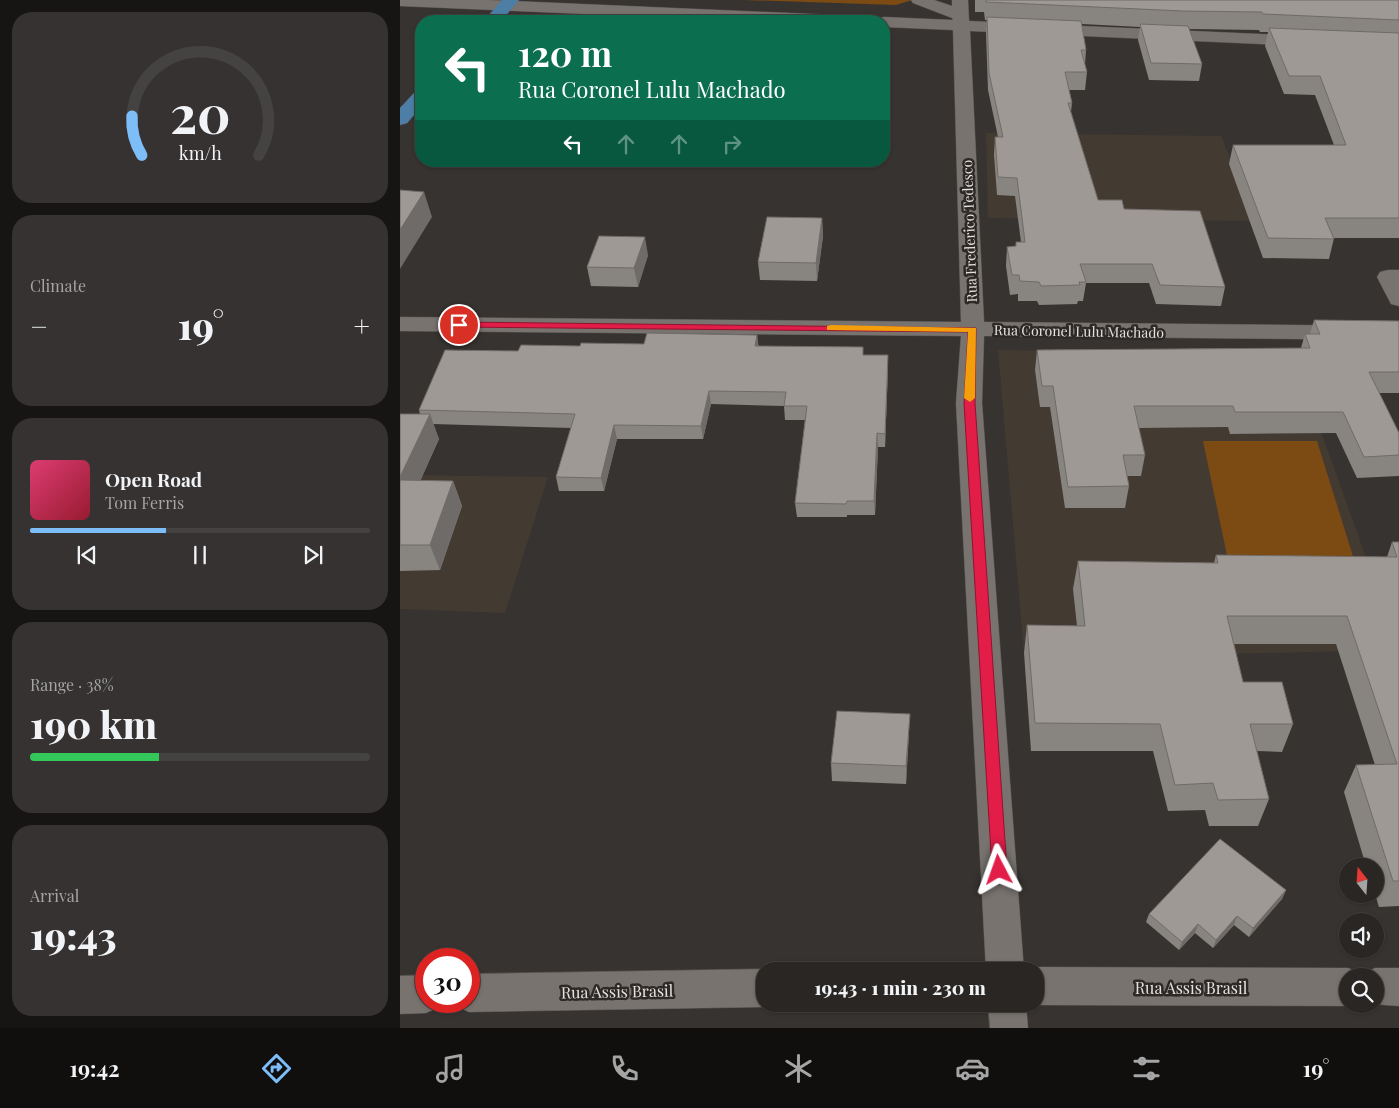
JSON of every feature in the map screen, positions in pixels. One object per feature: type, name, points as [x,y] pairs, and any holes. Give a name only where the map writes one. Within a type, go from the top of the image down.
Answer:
[{"type":"main road","points":[[498,15],[509,3]]},
{"type":"main road","points":[[400,119],[415,103]]},
{"type":"street","points":[[919,0],[961,14]]},
{"type":"street","points":[[400,1],[509,3],[742,15]]},
{"type":"street","points":[[890,21],[961,14],[1320,42]]},
{"type":"street","name":"Rua Frederico Tedesco","points":[[961,14],[973,330],[969,403],[1004,962]]},
{"type":"street","points":[[1399,276],[1388,277],[1399,299]]},
{"type":"street","name":"Rua Coronel Lulu Machado","points":[[400,324],[1399,333]]},
{"type":"street","name":"Rua Assis Brasil","points":[[1044,986],[1339,987]]},
{"type":"street","points":[[1384,987],[1399,987]]},
{"type":"street","name":"Rua Assis Brasil","points":[[480,994],[756,988]]},
{"type":"street","points":[[400,995],[415,994]]},
{"type":"street","points":[[1008,1012],[1009,1028]]},
{"type":"shaded area","points":[[743,0],[912,0],[896,5]]},
{"type":"shaded area","points":[[986,133],[1221,136],[1257,221],[988,218]]},
{"type":"shaded area","points":[[998,350],[1293,353],[1399,650],[1222,654],[1024,653]]},
{"type":"shaded area","points":[[1203,441],[1317,441],[1362,585],[1233,584]]},
{"type":"shaded area","points":[[400,475],[548,477],[505,613],[400,609]]},
{"type":"building","points":[[986,0],[1399,0],[1399,20],[1263,14],[1262,12],[1183,11],[986,2]]},
{"type":"building","points":[[987,17],[1081,21],[1086,50],[1081,50],[1087,72],[1065,72],[1072,103],[1068,103],[1098,200],[1122,200],[1124,209],[1200,211],[1225,287],[1160,285],[1152,264],[1080,264],[1086,282],[1079,282],[1080,285],[1041,286],[1039,282],[1020,281],[1019,275],[1012,275],[1007,247],[1016,246],[1016,242],[1025,242],[1017,178],[998,177],[995,137],[1003,137],[989,73]]},
{"type":"building","points":[[1140,24],[1188,26],[1202,64],[1151,63]]},
{"type":"building","points":[[1269,28],[1399,33],[1399,218],[1325,218],[1334,239],[1268,238],[1233,145],[1346,145],[1320,76],[1289,76]]},
{"type":"building","points":[[400,190],[424,192],[400,230]]},
{"type":"building","points":[[767,217],[822,218],[816,263],[758,262]]},
{"type":"building","points":[[599,236],[645,237],[634,268],[587,267]]},
{"type":"building","points":[[1314,320],[1399,321],[1399,372],[1369,372],[1399,433],[1399,455],[1364,457],[1343,412],[1235,412],[1233,406],[1134,406],[1145,455],[1123,455],[1129,486],[1068,487],[1053,386],[1042,386],[1037,350],[1310,348],[1305,334],[1320,334]]},
{"type":"building","points":[[647,333],[757,335],[755,346],[863,347],[863,355],[888,355],[885,434],[877,433],[874,501],[847,501],[846,504],[795,503],[807,406],[784,406],[786,392],[709,391],[701,426],[614,425],[601,478],[556,477],[575,414],[419,410],[445,350],[518,351],[521,345],[580,346],[581,343],[644,344]]},
{"type":"building","points":[[400,414],[430,414],[400,477]]},
{"type":"building","points":[[400,480],[453,481],[430,545],[400,545]]},
{"type":"building","points":[[1392,542],[1399,542],[1399,881],[1393,881],[1356,765],[1397,764],[1347,616],[1227,616],[1243,682],[1282,682],[1293,724],[1250,724],[1269,799],[1218,800],[1213,783],[1175,785],[1160,724],[1035,723],[1027,625],[1085,626],[1078,561],[1218,563],[1216,555],[1397,557]]},
{"type":"building","points":[[837,711],[910,714],[906,766],[831,763]]},
{"type":"building","points":[[1220,839],[1286,890],[1253,928],[1237,916],[1216,940],[1198,924],[1182,942],[1149,914]]},
{"type":"slow traffic","points":[[831,328],[973,330],[970,398]]},
{"type":"route","points":[[459,325],[973,330],[969,403],[999,870]]}]
